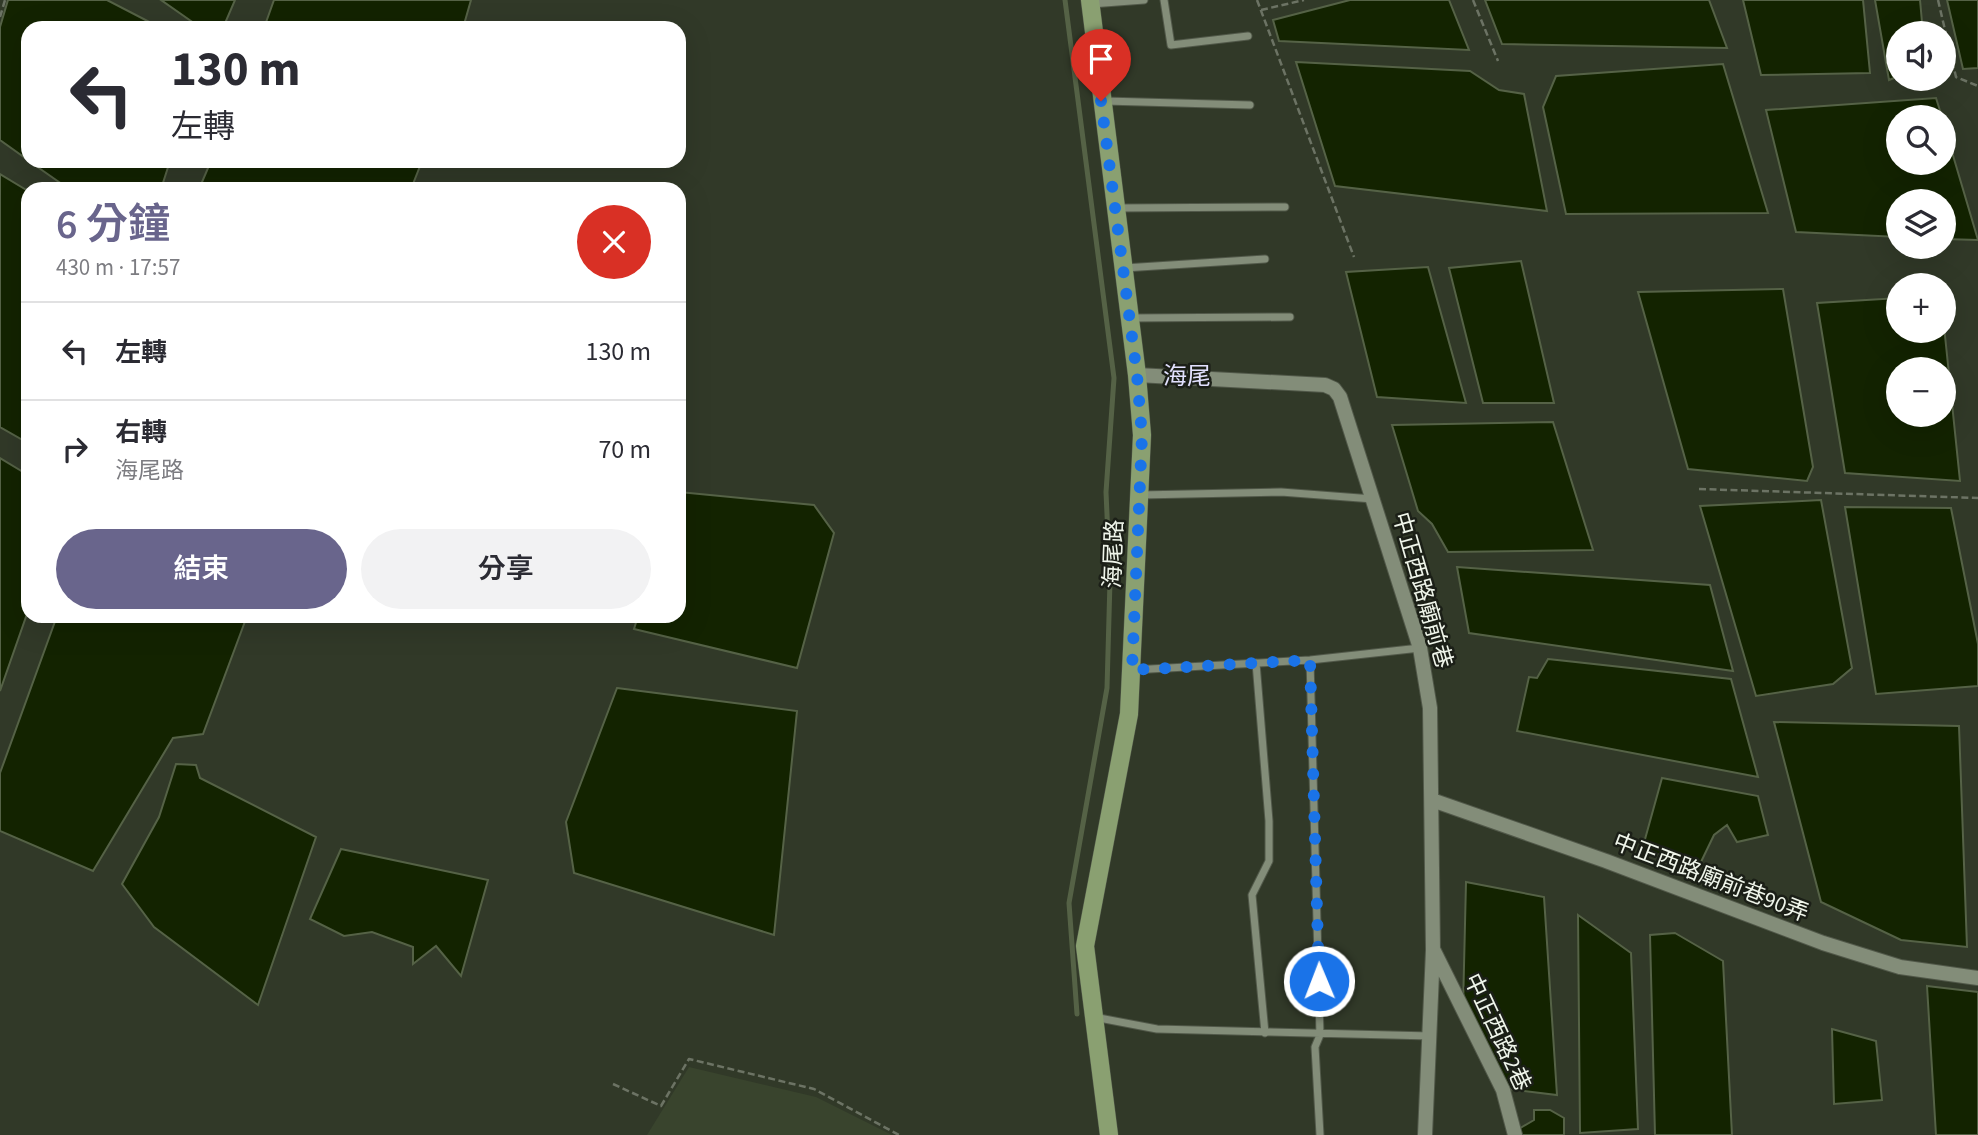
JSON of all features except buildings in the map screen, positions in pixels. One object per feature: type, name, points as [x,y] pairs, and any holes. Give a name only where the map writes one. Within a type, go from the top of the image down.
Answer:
[{"type":"street","name":"海尾路","points":[[1090,2],[1137,375],[1142,436],[1132,670],[1119,777],[1085,946],[1109,1135]]},
{"type":"street","name":"中正西路廟前巷","points":[[1137,375],[1325,385],[1334,389],[1340,397],[1420,648],[1430,708],[1433,950],[1425,1135]]},
{"type":"street","name":"中正西路廟前巷90弄","points":[[1432,800],[1606,861],[1823,943],[1900,967],[1978,978]]},
{"type":"street","name":"中正西路2巷","points":[[1433,950],[1503,1090],[1515,1135]]},
{"type":"street","name":"海尾路","points":[[1102,1135],[1105,1107]]},
{"type":"lane","points":[[1090,2],[1144,0]]},
{"type":"lane","points":[[1164,0],[1171,45],[1248,36]]},
{"type":"lane","points":[[1101,101],[1250,104]]},
{"type":"lane","points":[[1116,208],[1285,207]]},
{"type":"lane","points":[[1124,268],[1265,259]]},
{"type":"lane","points":[[1129,318],[1290,317]]},
{"type":"lane","points":[[1140,495],[1281,492],[1373,499]]},
{"type":"lane","points":[[1132,670],[1310,660],[1420,648]]},
{"type":"lane","points":[[1310,660],[1320,1035],[1315,1047],[1320,1135]]},
{"type":"lane","points":[[1256,663],[1269,821],[1269,861],[1252,895],[1265,1033]]},
{"type":"lane","points":[[1094,1017],[1157,1029],[1431,1036]]},
{"type":"path","points":[[0,17],[5,0]]},
{"type":"path","points":[[1257,0],[1354,257]]},
{"type":"path","points":[[1261,10],[1304,0]]},
{"type":"path","points":[[1473,0],[1498,61]]},
{"type":"path","points":[[1938,0],[1956,77],[1978,86]]},
{"type":"path","points":[[1699,489],[1978,498]]},
{"type":"path","points":[[613,1084],[660,1106],[689,1059],[814,1089],[899,1135]]},
{"type":"shaded area","points":[[8,0],[107,0],[148,21],[21,21],[21,155],[0,140],[0,27]]},
{"type":"shaded area","points":[[161,0],[235,0],[226,21],[191,21]]},
{"type":"shaded area","points":[[274,0],[471,0],[465,21],[266,21]]},
{"type":"shaded area","points":[[1350,0],[1449,0],[1469,50],[1279,41],[1273,20]]},
{"type":"shaded area","points":[[1485,0],[1709,0],[1727,48],[1502,44]]},
{"type":"shaded area","points":[[1743,0],[1863,0],[1870,73],[1761,75]]},
{"type":"shaded area","points":[[1875,0],[1920,0],[1922,21],[1886,21],[1886,63]]},
{"type":"shaded area","points":[[1947,0],[1978,0],[1978,68],[1963,69],[1956,39],[1956,21],[1952,21]]},
{"type":"shaded area","points":[[1296,62],[1470,71],[1499,90],[1524,94],[1547,211],[1335,186]]},
{"type":"shaded area","points":[[1723,64],[1768,213],[1566,214],[1543,107],[1556,76]]},
{"type":"shaded area","points":[[1936,98],[1938,105],[1886,105],[1886,175],[1956,175],[1956,166],[1978,240],[1956,239],[1956,189],[1886,189],[1886,236],[1796,232],[1766,110]]},
{"type":"shaded area","points":[[39,168],[168,168],[163,182],[59,182]]},
{"type":"shaded area","points":[[208,168],[419,168],[414,182],[202,182]]},
{"type":"shaded area","points":[[0,174],[21,187],[21,439],[0,427]]},
{"type":"shaded area","points":[[1521,261],[1554,403],[1483,403],[1449,268]]},
{"type":"shaded area","points":[[1428,267],[1466,403],[1377,397],[1346,272]]},
{"type":"shaded area","points":[[1783,289],[1813,467],[1807,481],[1688,469],[1638,292]]},
{"type":"shaded area","points":[[1886,299],[1886,343],[1946,343],[1947,357],[1886,357],[1886,427],[1954,427],[1960,481],[1845,473],[1817,303]]},
{"type":"shaded area","points":[[1553,422],[1593,550],[1448,552],[1432,524],[1418,511],[1392,425]]},
{"type":"shaded area","points":[[0,458],[21,471],[21,623],[24,623],[0,691]]},
{"type":"shaded area","points":[[686,493],[814,505],[834,533],[797,668],[634,629],[636,623],[686,623]]},
{"type":"shaded area","points":[[1821,500],[1852,668],[1833,684],[1756,696],[1700,506]]},
{"type":"shaded area","points":[[1845,507],[1951,508],[1978,644],[1978,686],[1876,694]]},
{"type":"shaded area","points":[[1457,567],[1710,585],[1733,671],[1469,633]]},
{"type":"shaded area","points":[[54,623],[244,623],[203,734],[173,738],[93,871],[0,831],[0,773]]},
{"type":"shaded area","points":[[1548,659],[1731,679],[1758,777],[1517,731],[1529,677],[1537,678]]},
{"type":"shaded area","points":[[617,688],[797,711],[774,935],[574,873],[566,822]]},
{"type":"shaded area","points":[[1774,722],[1959,726],[1967,947],[1901,940],[1821,902]]},
{"type":"shaded area","points":[[176,764],[196,765],[200,778],[316,837],[258,1005],[154,927],[122,884],[159,817]]},
{"type":"shaded area","points":[[1662,778],[1758,796],[1768,835],[1737,842],[1727,825],[1714,835],[1699,866],[1642,850]]},
{"type":"shaded area","points":[[341,849],[488,880],[461,976],[436,946],[413,964],[413,947],[372,932],[344,936],[310,919]]},
{"type":"shaded area","points":[[1466,882],[1544,897],[1557,1095],[1508,1089],[1463,1008]]},
{"type":"shaded area","points":[[1578,915],[1631,953],[1638,1129],[1580,1133]]},
{"type":"shaded area","points":[[1675,933],[1723,961],[1732,1135],[1655,1135],[1650,935]]},
{"type":"shaded area","points":[[1927,986],[1978,992],[1978,1135],[1936,1135]]},
{"type":"shaded area","points":[[1832,1029],[1876,1041],[1882,1100],[1834,1104]]},
{"type":"shaded area","points":[[689,1067],[816,1097],[892,1135],[647,1135]]},
{"type":"shaded area","points":[[1534,1110],[1550,1110],[1564,1118],[1564,1135],[1518,1135],[1517,1130],[1534,1120]]},
{"type":"waterway","points":[[1065,0],[1114,378],[1106,492],[1110,581],[1107,688],[1069,903],[1077,1014]]},
{"type":"district","name":"海尾","points":[[1187,376]]},
{"type":"route","points":[[1101,101],[1137,375],[1142,436],[1132,670],[1310,660],[1319,981]]}]
